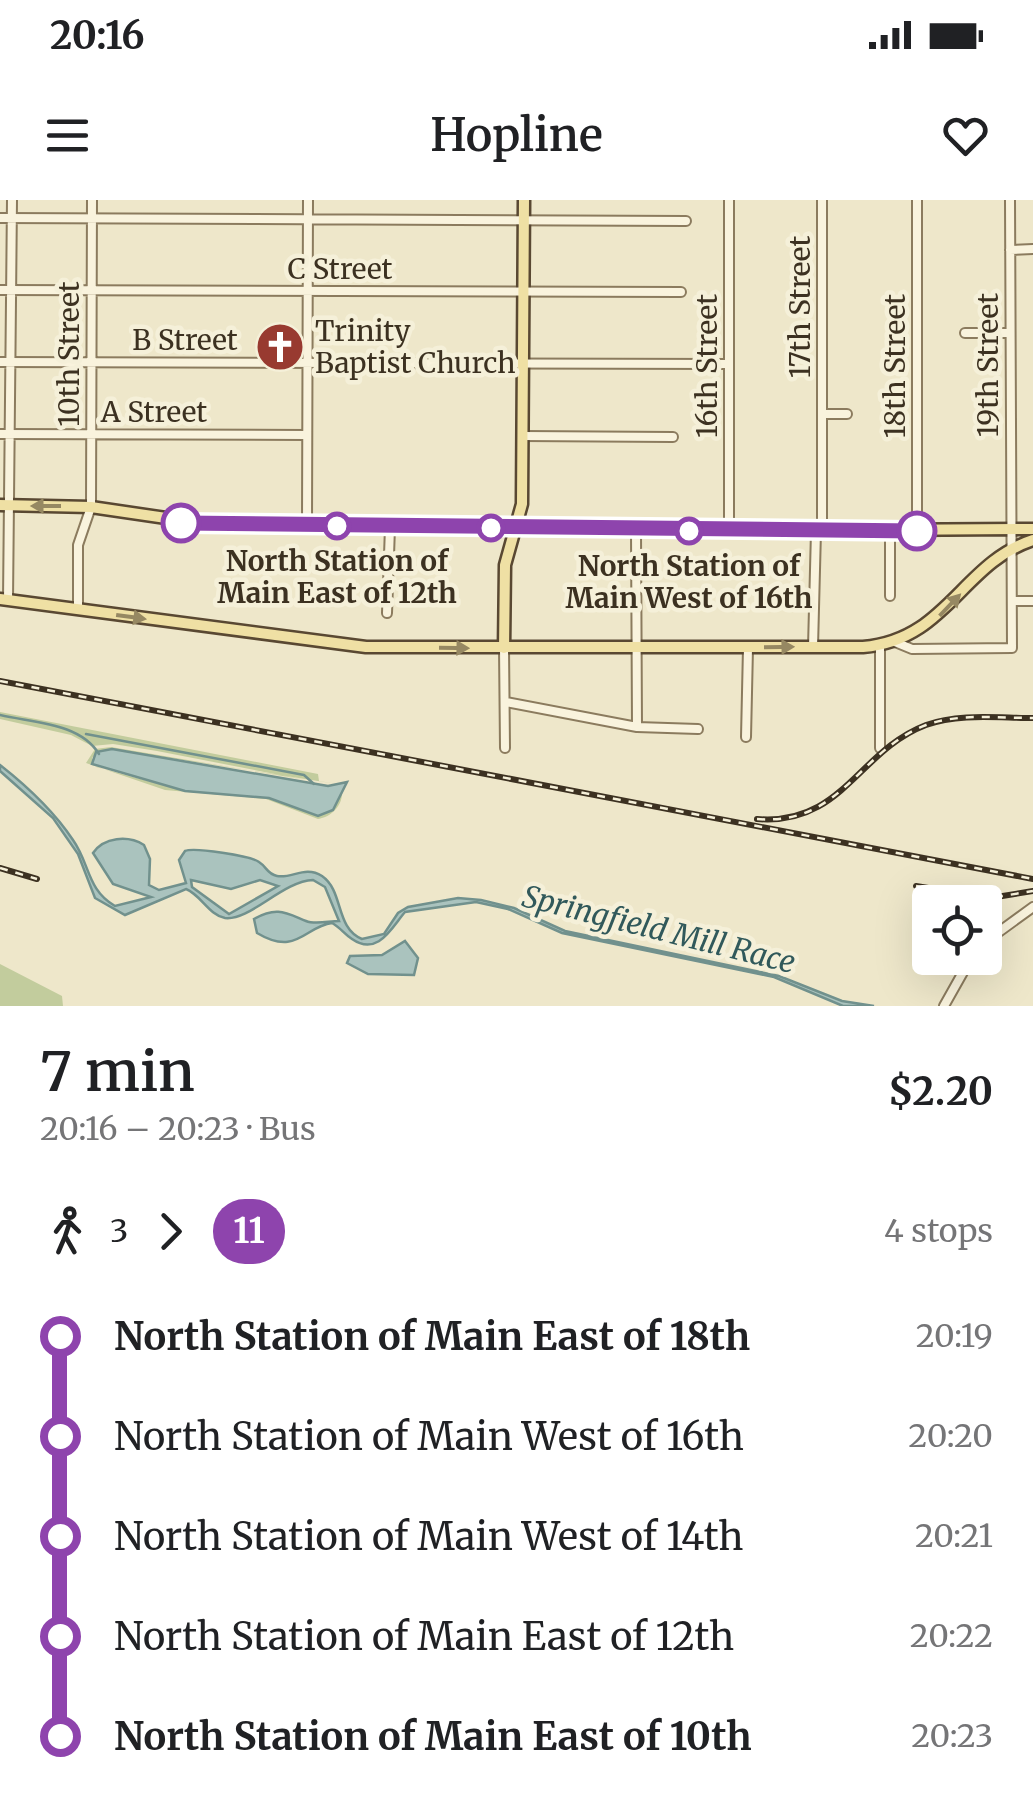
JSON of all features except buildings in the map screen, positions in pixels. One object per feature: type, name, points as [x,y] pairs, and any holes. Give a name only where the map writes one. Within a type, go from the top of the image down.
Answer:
[{"type":"main road","points":[[504,648],[504,565],[518,529],[523,436],[524,200]]},
{"type":"main road","points":[[5,506],[91,507],[188,524],[729,531],[1033,529]]},
{"type":"main road","points":[[4,599],[335,645],[880,645],[894,642],[936,619],[1011,550],[1033,540]]},
{"type":"street","points":[[4,599],[12,200]]},
{"type":"street","name":"10th Street","points":[[78,610],[78,545],[91,507],[92,200]]},
{"type":"street","points":[[307,526],[308,200]]},
{"type":"street","name":"16th Street","points":[[729,200],[729,531]]},
{"type":"street","name":"17th Street","points":[[814,647],[822,414],[822,200]]},
{"type":"street","name":"18th Street","points":[[917,200],[917,531]]},
{"type":"street","name":"19th Street","points":[[894,642],[912,648],[1012,648],[1010,200]]},
{"type":"street","points":[[0,218],[686,221]]},
{"type":"street","points":[[1010,250],[1033,250]]},
{"type":"street","name":"C Street","points":[[0,290],[680,292]]},
{"type":"street","points":[[966,332],[1010,332]]},
{"type":"street","name":"B Street","points":[[0,362],[729,364]]},
{"type":"street","name":"17th Street","points":[[822,414],[847,414]]},
{"type":"street","name":"A Street","points":[[5,434],[308,434]]},
{"type":"street","points":[[523,436],[673,437]]},
{"type":"street","points":[[387,612],[390,527]]},
{"type":"street","points":[[636,530],[637,727]]},
{"type":"street","points":[[890,531],[890,596]]},
{"type":"street","points":[[1012,601],[1033,601]]},
{"type":"street","points":[[880,645],[880,748]]},
{"type":"street","points":[[504,648],[505,748]]},
{"type":"street","points":[[746,737],[748,648]]},
{"type":"street","points":[[506,702],[637,727],[698,729]]},
{"type":"street","points":[[1002,930],[1033,907]]},
{"type":"street","points":[[944,1006],[962,975]]},
{"type":"green space","points":[[0,712],[318,774],[319,781],[337,784],[285,776],[113,744],[92,746],[71,735],[0,719]]},
{"type":"green space","points":[[111,747],[246,770],[112,749],[98,751],[92,758],[96,766],[86,763],[95,749]]},
{"type":"green space","points":[[104,769],[185,791],[269,798],[318,816],[332,810],[342,791],[342,796],[336,810],[318,819],[266,799],[165,790]]},
{"type":"green space","points":[[0,964],[62,996],[63,1006],[0,1006]]},
{"type":"water","points":[[112,749],[328,786],[347,782],[333,810],[318,816],[269,798],[185,791],[92,764],[96,752]]},
{"type":"water","points":[[0,765],[57,819],[79,849],[99,892],[115,906],[151,897],[113,884],[93,853],[110,841],[131,840],[144,845],[150,859],[149,885],[159,890],[186,883],[179,860],[190,850],[254,860],[277,876],[316,873],[334,891],[347,927],[362,939],[384,934],[398,913],[408,907],[458,898],[481,900],[514,908],[565,931],[779,976],[842,1001],[874,1006],[843,1006],[774,977],[562,933],[508,909],[476,902],[405,912],[383,938],[369,944],[352,939],[332,923],[291,941],[271,940],[257,933],[254,919],[269,913],[281,912],[314,923],[339,921],[325,887],[313,880],[290,887],[235,917],[219,916],[186,889],[125,915],[95,898],[78,854],[53,818],[0,771]],"holes":[[[191,880],[231,889],[260,880],[278,886],[229,914],[192,887]]]},
{"type":"water","points":[[405,941],[418,958],[414,975],[368,974],[347,963],[350,956],[382,955]]},
{"type":"waterway","points":[[0,715],[69,730],[99,754]]},
{"type":"waterway","points":[[86,734],[304,775],[314,784]]},
{"type":"railway","points":[[0,681],[1033,879]]},
{"type":"railway","points":[[757,819],[786,818],[810,811],[830,799],[903,737],[926,725],[965,718],[1033,718]]},
{"type":"railway","points":[[0,868],[37,879]]},
{"type":"railway","points":[[1002,896],[1033,891]]},
{"type":"bus line","name":"11","points":[[181,523],[917,531]]},
{"type":"place","name":"Trinity Baptist Church","points":[[280,347]]},
{"type":"place","name":"North Station of Main East of 12th","points":[[337,526]]},
{"type":"place","name":"North Station of Main West of 16th","points":[[689,531]]},
{"type":"water label","name":"Springfield Mill Race","points":[[659,929]]}]
